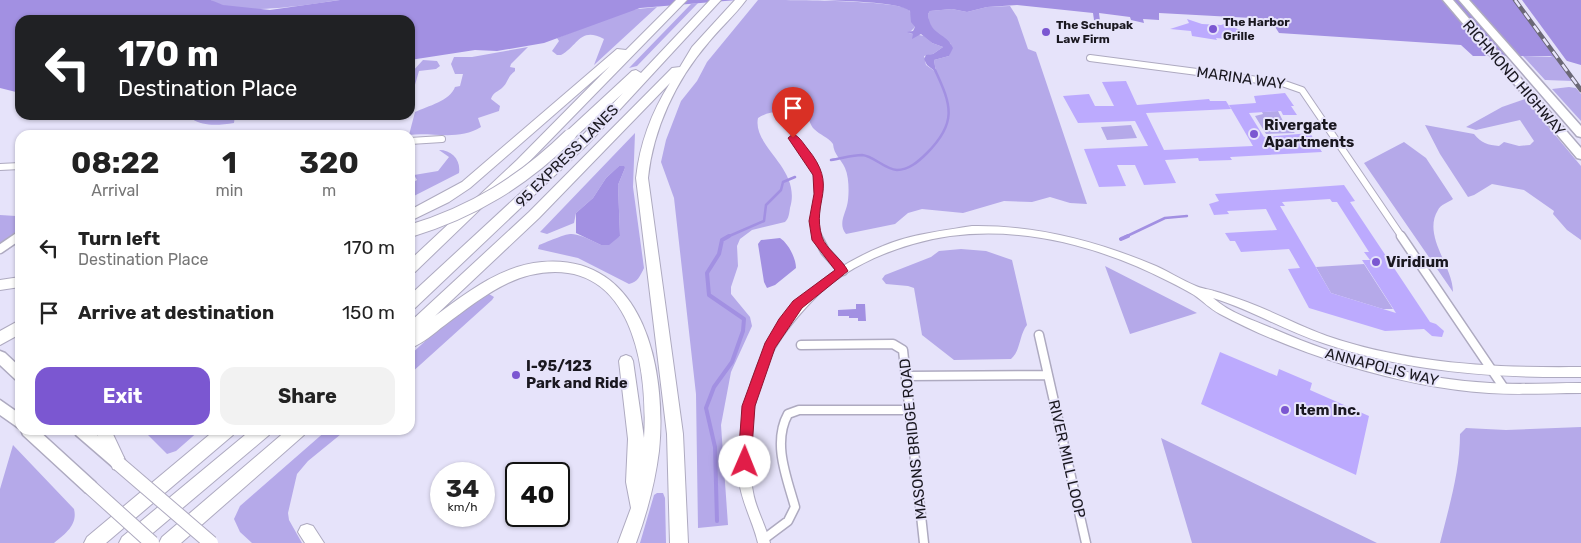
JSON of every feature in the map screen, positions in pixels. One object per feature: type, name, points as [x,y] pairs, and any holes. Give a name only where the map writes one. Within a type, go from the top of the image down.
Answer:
[{"type":"highway","points":[[415,263],[510,174],[682,0]]},
{"type":"highway","name":"95 EXPRESS LANES","points":[[415,299],[563,162],[716,0]]},
{"type":"highway","points":[[415,326],[534,215],[701,44],[741,0]]},
{"type":"highway","points":[[415,229],[456,216],[503,192],[536,169],[613,95],[691,26]]},
{"type":"highway","points":[[415,214],[444,200],[466,185],[606,63],[649,33]]},
{"type":"highway","points":[[679,538],[675,434],[642,178],[643,160],[648,138],[656,117],[701,44]]},
{"type":"highway","points":[[415,338],[466,299],[521,272],[556,266],[571,267],[595,274],[615,289],[630,312],[640,337],[650,384],[652,437],[646,482],[630,538]]},
{"type":"highway","points":[[0,285],[15,283]]},
{"type":"highway","points":[[0,339],[11,330]]},
{"type":"highway","points":[[626,361],[636,439],[634,482],[638,511]]},
{"type":"highway","points":[[106,435],[120,464]]},
{"type":"highway","points":[[88,543],[208,435]]},
{"type":"highway","points":[[93,543],[221,435]]},
{"type":"highway","points":[[128,543],[258,435]]},
{"type":"highway","points":[[168,543],[292,435]]},
{"type":"main road","name":"RICHMOND HIGHWAY","points":[[1448,0],[1581,155]]},
{"type":"main road","name":"RICHMOND HIGHWAY","points":[[1464,0],[1581,133]]},
{"type":"main road","points":[[0,357],[15,370]]},
{"type":"main road","points":[[0,406],[15,419]]},
{"type":"main road","points":[[33,435],[152,543]]},
{"type":"main road","points":[[87,435],[211,543]]},
{"type":"street","name":"MARINA WAY","points":[[1090,58],[1282,83],[1302,90],[1504,388]]},
{"type":"street","points":[[793,138],[806,154],[818,175],[819,194],[814,221],[818,240],[843,271]]},
{"type":"street","points":[[415,141],[442,139]]},
{"type":"street","points":[[0,167],[15,166]]},
{"type":"street","name":"ANNAPOLIS WAY","points":[[765,542],[745,482],[745,438],[753,389],[769,346],[790,313],[811,292],[843,271],[880,252],[926,237],[973,230],[1003,230],[1049,236],[1102,250],[1197,291],[1222,296],[1303,332],[1358,350],[1421,364],[1494,373],[1581,372]]},
{"type":"street","points":[[0,249],[15,238]]},
{"type":"street","name":"ANNAPOLIS WAY","points":[[1197,291],[1218,308],[1328,355],[1425,380],[1504,388],[1581,388]]},
{"type":"street","name":"RIVER MILL LOOP","points":[[1039,335],[1086,543]]},
{"type":"street","name":"MASONS BRIDGE ROAD","points":[[801,345],[898,345],[904,352],[924,543]]},
{"type":"street","points":[[906,376],[1048,375]]},
{"type":"street","points":[[765,542],[788,521],[795,507],[795,501],[782,463],[783,423],[788,414],[799,410],[910,410]]},
{"type":"shaded area","points":[[0,0],[211,0],[223,5],[270,10],[340,0],[737,0],[640,8],[544,43],[497,51],[475,50],[415,59],[415,15],[15,15],[15,92],[0,88]]},
{"type":"shaded area","points":[[211,0],[340,0],[292,7],[255,9],[223,5]]},
{"type":"shaded area","points":[[758,0],[860,2],[898,6],[908,9],[915,27],[909,33],[924,36],[932,43],[943,47],[933,54],[924,56],[926,65],[936,72],[934,60],[949,56],[951,44],[935,32],[929,23],[928,14],[930,11],[952,9],[967,12],[987,7],[1010,6],[1017,17],[1028,49],[1036,52],[1087,204],[1070,203],[1050,197],[1032,202],[1004,201],[963,213],[922,209],[908,213],[895,224],[846,234],[843,230],[842,222],[848,200],[848,180],[845,168],[836,154],[833,144],[814,129],[807,118],[800,114],[774,112],[758,118],[758,129],[762,139],[784,170],[789,181],[792,194],[790,208],[785,222],[752,230],[740,239],[737,246],[738,266],[731,287],[731,294],[750,317],[752,326],[731,372],[721,425],[728,525],[698,528],[696,394],[674,198],[661,162],[666,140],[681,101],[697,81],[707,62]]},
{"type":"shaded area","points":[[820,0],[1581,0],[1581,65],[1550,56],[1473,56],[1461,45],[1279,33],[1270,19],[1159,13],[1159,20],[1143,19],[1144,23],[1131,20],[1130,17],[1099,13],[1100,21],[1094,20],[1093,13],[1017,5],[987,7],[967,12],[952,9],[930,11],[928,14],[932,26],[953,48],[949,56],[934,60],[936,72],[927,65],[924,59],[926,55],[933,54],[943,47],[932,43],[921,34],[912,39],[913,34],[907,32],[913,31],[915,27],[911,22],[910,11],[881,3]]},
{"type":"shaded area","points":[[698,3],[637,66],[629,68],[691,4]]},
{"type":"shaded area","points":[[657,7],[594,65],[604,39],[596,36],[584,36],[561,55],[557,55],[552,51],[559,41],[557,38],[629,10]]},
{"type":"shaded area","points":[[528,47],[511,64],[510,67],[515,68],[515,71],[510,75],[503,87],[494,93],[491,99],[500,106],[499,111],[478,118],[481,127],[464,134],[415,134],[415,130],[410,130],[413,120],[415,120],[415,112],[444,99],[455,87],[460,86],[463,74],[455,74],[451,64],[454,57],[472,57]]},
{"type":"shaded area","points":[[1523,56],[1555,57],[1573,81],[1545,80]]},
{"type":"shaded area","points":[[423,60],[437,61],[440,66],[436,69],[419,71],[415,85],[415,69]]},
{"type":"shaded area","points":[[1576,88],[1581,94],[1581,121],[1552,89]]},
{"type":"shaded area","points":[[1525,99],[1581,166],[1581,240],[1567,230],[1553,214],[1554,211],[1524,190],[1492,184],[1468,197],[1440,154],[1425,125],[1474,134],[1485,143],[1491,145],[1499,146],[1504,142],[1519,146],[1530,145],[1534,141],[1520,120],[1476,130],[1466,127],[1502,107]]},
{"type":"shaded area","points":[[1278,111],[1284,123],[1295,133],[1266,134],[1255,116],[1263,114],[1262,112]]},
{"type":"shaded area","points":[[194,120],[234,120],[234,123],[212,125]]},
{"type":"shaded area","points":[[1131,125],[1137,138],[1107,140],[1101,127]]},
{"type":"shaded area","points":[[635,133],[633,187],[644,268],[635,282],[629,284],[578,258],[538,249],[539,245],[570,234],[582,236],[601,245],[620,236],[618,185],[625,168],[619,166],[606,178],[593,198],[576,213],[574,223],[547,234],[540,232]]},
{"type":"shaded area","points":[[1404,142],[1426,158],[1453,199],[1439,208],[1434,220],[1434,230],[1436,241],[1452,282],[1453,292],[1364,163]]},
{"type":"shaded area","points":[[439,150],[444,150],[455,157],[459,164],[459,173],[415,195],[415,181],[417,180],[415,175],[438,171],[449,157]]},
{"type":"shaded area","points":[[619,166],[624,166],[625,168],[618,185],[620,236],[609,245],[601,245],[576,233],[576,213],[593,198],[606,178]]},
{"type":"shaded area","points":[[0,215],[15,216],[15,232],[0,243]]},
{"type":"shaded area","points":[[780,238],[791,251],[796,268],[775,285],[767,288],[764,282],[758,244],[761,240]]},
{"type":"shaded area","points":[[961,249],[986,251],[1012,260],[1027,325],[1017,351],[1011,359],[954,360],[922,335],[914,288],[886,284],[882,279],[885,275],[931,257],[939,251]]},
{"type":"shaded area","points":[[1364,264],[1393,309],[1383,309],[1331,293],[1316,267]]},
{"type":"shaded area","points":[[1105,266],[1197,313],[1130,334]]},
{"type":"shaded area","points":[[489,294],[494,297],[415,369],[415,350],[445,323]]},
{"type":"shaded area","points":[[856,304],[865,304],[866,321],[858,321],[858,318],[849,318],[849,316],[838,316],[838,310],[856,309]]},
{"type":"shaded area","points":[[1581,427],[1581,543],[1440,543],[1456,475],[1460,434],[1466,428],[1506,430]]},
{"type":"shaded area","points":[[148,435],[194,435],[176,451],[167,454]]},
{"type":"shaded area","points":[[321,435],[340,435],[308,461],[297,474],[288,513],[289,520],[302,543],[252,543],[240,532],[234,519],[240,506]]},
{"type":"shaded area","points":[[1161,438],[1377,543],[1192,543]]},
{"type":"shaded area","points":[[13,445],[74,509],[74,520],[70,529],[54,543],[0,543],[0,489]]},
{"type":"shaded area","points":[[663,493],[665,498],[666,543],[640,543],[654,495]]},
{"type":"pier","points":[[1514,0],[1522,0],[1569,64],[1558,61]]},
{"type":"building","name":"The Harbor Grille","points":[[1187,19],[1202,24],[1221,25],[1230,22],[1235,28],[1247,32],[1239,36],[1240,40],[1216,38],[1217,40],[1192,36],[1191,31],[1170,29],[1189,23]]},
{"type":"building","name":"Rivergate Apartments","points":[[1126,81],[1137,105],[1209,99],[1210,101],[1226,101],[1231,109],[1146,113],[1164,150],[1253,146],[1229,105],[1256,103],[1254,96],[1285,93],[1294,106],[1291,106],[1297,115],[1283,115],[1281,111],[1249,113],[1264,137],[1310,133],[1322,152],[1230,157],[1232,160],[1199,161],[1198,158],[1165,160],[1176,183],[1144,185],[1135,165],[1117,165],[1126,186],[1099,187],[1084,149],[1148,146],[1135,121],[1078,123],[1063,96],[1089,94],[1095,106],[1114,106],[1102,82]]},
{"type":"building","name":"Viridium","points":[[1344,185],[1355,201],[1350,202],[1430,322],[1436,324],[1444,331],[1442,337],[1432,336],[1424,329],[1385,331],[1309,308],[1288,269],[1300,268],[1289,249],[1241,252],[1235,241],[1230,241],[1225,233],[1277,230],[1266,209],[1227,211],[1229,214],[1214,215],[1209,204],[1219,201],[1215,194]],"holes":[[[1330,199],[1332,202],[1337,202],[1369,252],[1364,252],[1370,260],[1362,260],[1396,313],[1331,293],[1280,206],[1285,206],[1282,202]]]},
{"type":"building","name":"Item Inc.","points":[[1220,352],[1277,376],[1279,369],[1312,383],[1310,390],[1369,416],[1356,475],[1201,404]]},
{"type":"waterway","points":[[831,160],[862,155],[892,169],[901,170],[914,165],[921,159],[937,142],[947,123],[949,114],[945,94],[935,70]]},
{"type":"waterway","points":[[728,237],[764,221],[766,205],[781,190],[783,182],[795,177]]},
{"type":"waterway","points":[[1125,237],[1165,218],[1187,216]]},
{"type":"waterway","points":[[1121,239],[1128,236]]},
{"type":"waterway","points":[[717,521],[715,447],[706,408],[714,387],[732,362],[743,331],[744,319],[709,295],[707,273],[719,254],[722,240],[728,237]]},
{"type":"railway","points":[[1515,0],[1581,90]]},
{"type":"place","name":"The Harbor Grille","points":[[1213,29]]},
{"type":"place","name":"The Schupak Law Firm","points":[[1046,32]]},
{"type":"place","name":"Rivergate Apartments","points":[[1254,134]]},
{"type":"place","name":"Viridium","points":[[1376,262]]},
{"type":"place","name":"I-95/123 Park and Ride","points":[[516,375]]},
{"type":"place","name":"Item Inc.","points":[[1285,410]]},
{"type":"route","points":[[745,462],[746,422],[749,406],[753,389],[769,346],[790,313],[811,292],[843,271],[820,245],[818,240],[814,221],[819,194],[818,175],[813,164],[793,138]]}]
